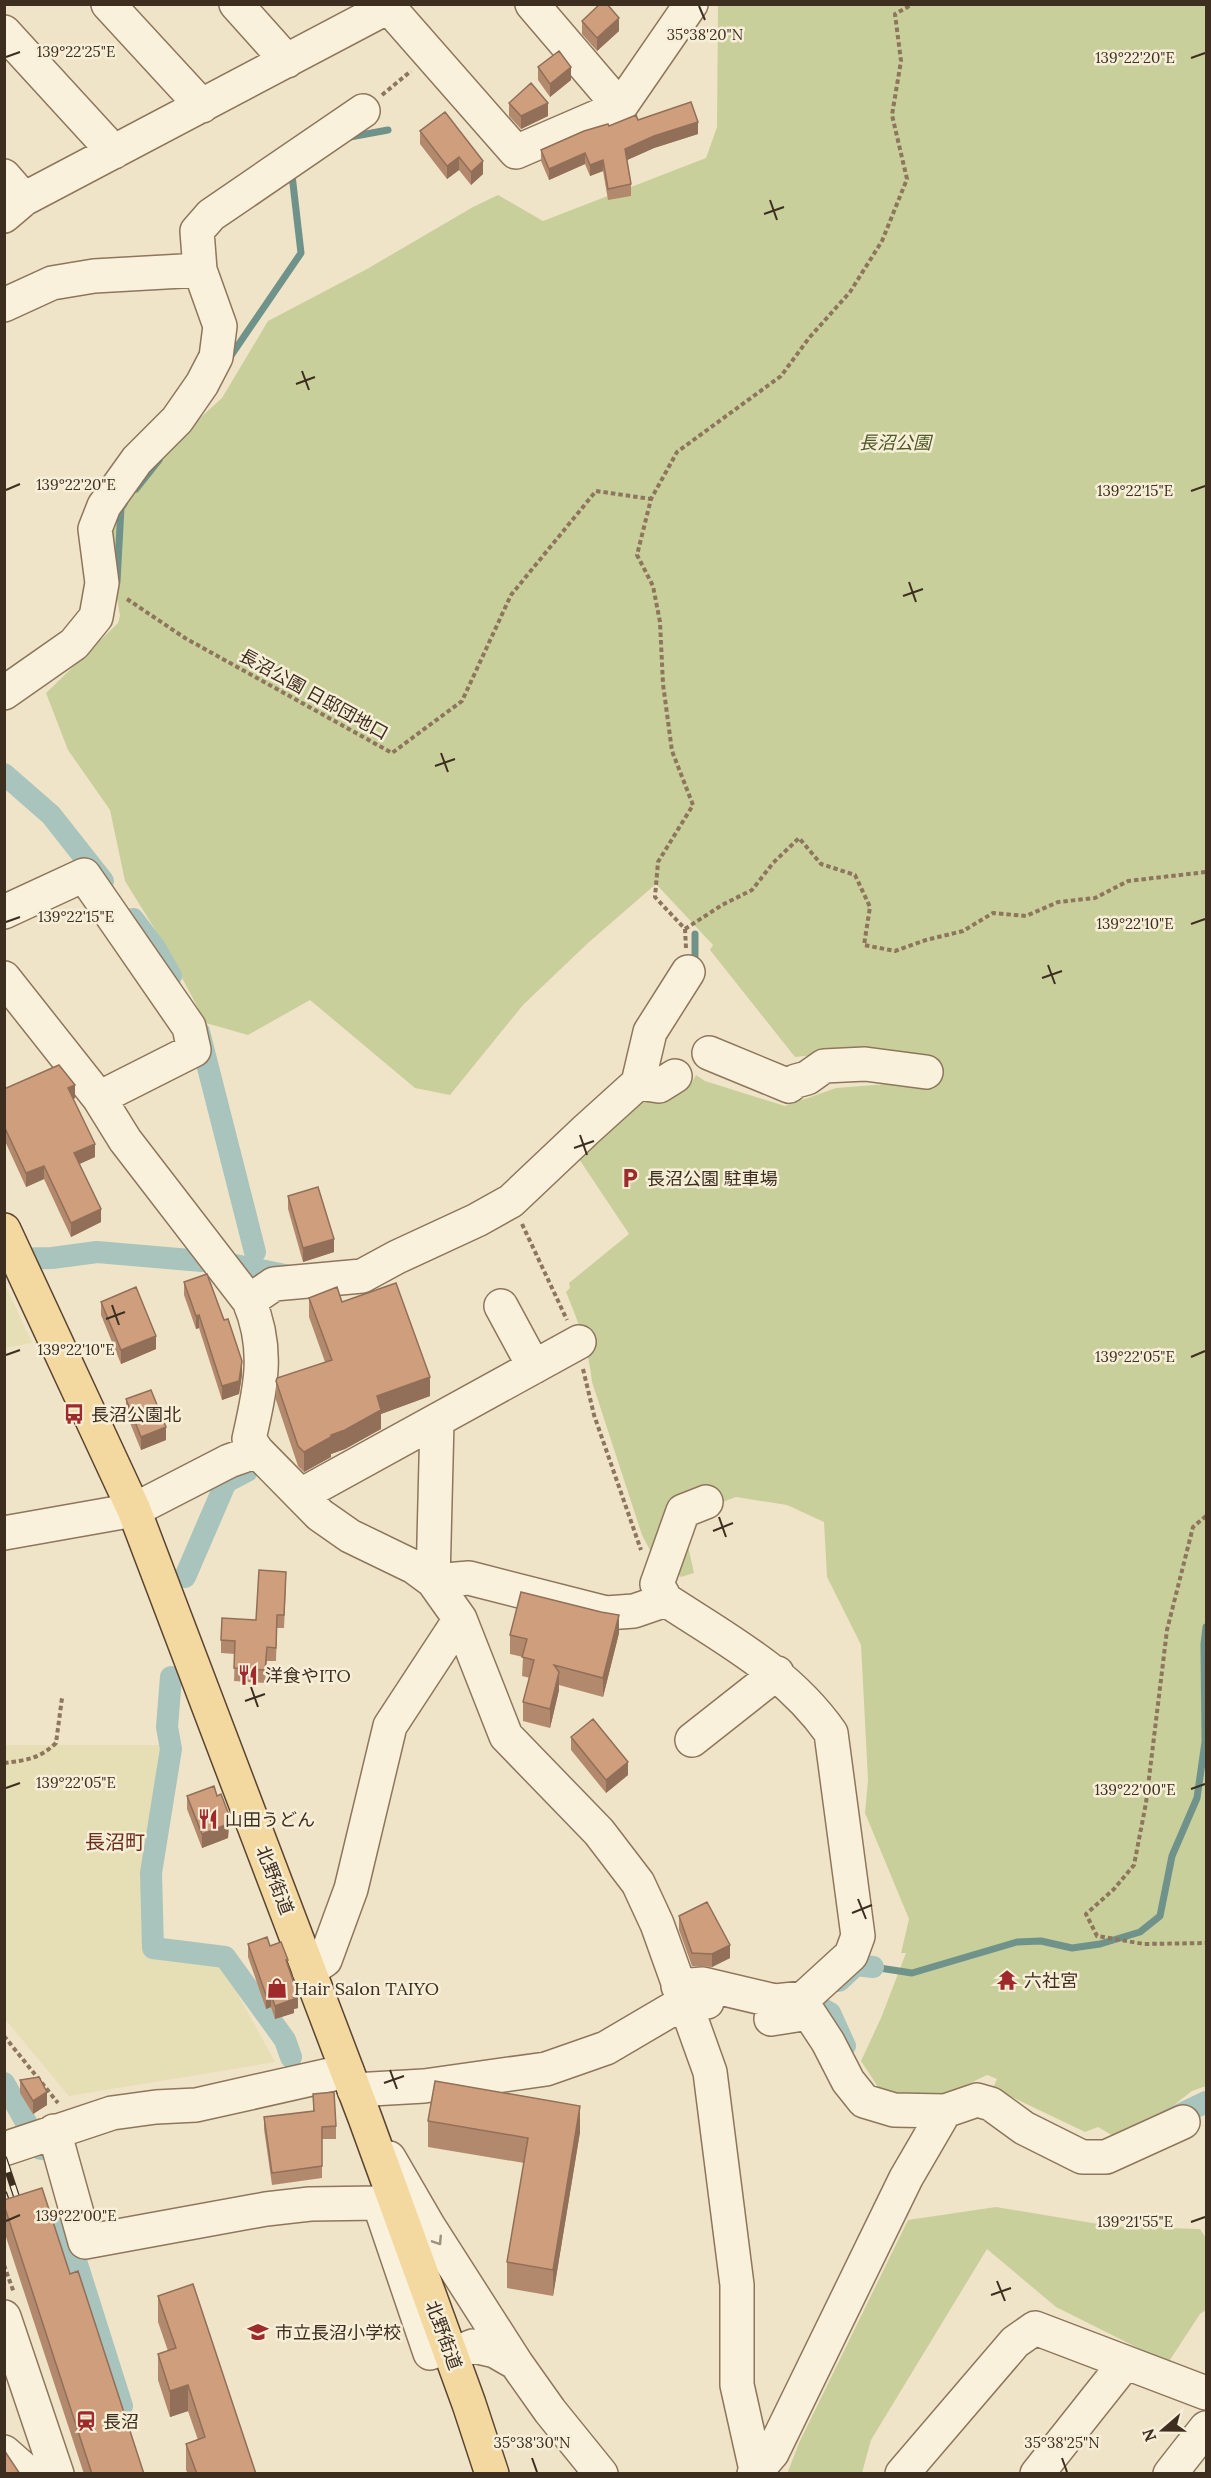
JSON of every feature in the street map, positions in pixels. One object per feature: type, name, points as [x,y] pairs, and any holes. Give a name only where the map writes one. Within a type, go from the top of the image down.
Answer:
[{"type":"main road","name":"北野街道","points":[[4,1230],[134,1510],[356,2093],[441,2354],[492,2474]]},
{"type":"street","points":[[108,4],[202,106]]},
{"type":"street","points":[[236,4],[287,61]]},
{"type":"street","points":[[532,4],[621,107]]},
{"type":"street","points":[[11,197],[114,152],[387,6],[516,152],[621,107],[689,5]]},
{"type":"street","points":[[4,32],[114,152]]},
{"type":"street","points":[[4,693],[74,644],[96,617],[102,583],[95,529],[104,506],[136,459],[177,420],[202,384],[216,357],[220,326],[200,270],[197,231],[211,215],[363,111]]},
{"type":"street","points":[[4,305],[52,284],[94,276],[200,270]]},
{"type":"street","points":[[4,912],[84,875],[189,1027],[194,1050],[99,1098]]},
{"type":"street","points":[[249,1301],[274,1284],[362,1276],[511,1201],[589,1134],[638,1083],[650,1032],[688,972]]},
{"type":"street","points":[[4,978],[99,1098],[124,1140],[249,1301],[257,1320],[262,1358],[261,1383],[249,1439],[257,1451],[320,1515],[350,1536],[414,1567],[433,1581],[460,1619],[506,1736],[599,1832],[638,1883],[657,1924],[710,2072],[737,2285],[737,2385],[755,2472]]},
{"type":"street","points":[[710,1053],[789,1086],[807,1078],[824,1066],[865,1064],[926,1072]]},
{"type":"street","points":[[638,1083],[659,1086],[675,1076]]},
{"type":"street","points":[[501,1306],[534,1367]]},
{"type":"street","points":[[301,1495],[579,1342]]},
{"type":"street","points":[[433,1581],[436,1421]]},
{"type":"street","points":[[4,1533],[134,1510],[229,1461],[257,1451]]},
{"type":"street","points":[[433,1581],[469,1578],[606,1613],[634,1611],[662,1592],[683,1510],[706,1502]]},
{"type":"street","points":[[4,2149],[112,2113],[156,2107],[356,2093],[546,2069],[606,2048],[682,1994],[703,1984],[775,2001],[804,1998],[851,1955],[858,1936],[831,1733],[816,1712],[777,1673],[662,1592]]},
{"type":"street","points":[[309,1971],[325,1960],[351,1889],[390,1726],[460,1619]]},
{"type":"street","points":[[692,1740],[777,1673]]},
{"type":"street","points":[[682,1994],[724,2003],[770,2019],[809,2013],[828,2042],[848,2081],[864,2101],[894,2110],[945,2111],[977,2100],[991,2104],[1024,2128],[1082,2157],[1106,2157],[1183,2122]]},
{"type":"street","points":[[356,2093],[429,2227],[516,2363],[600,2474]]},
{"type":"street","points":[[755,2472],[772,2453],[906,2178],[945,2111]]},
{"type":"street","points":[[65,2128],[85,2242],[266,2209],[310,2204],[379,2203],[441,2354],[473,2346],[495,2351],[516,2363]]},
{"type":"street","points":[[10,2307],[57,2474]]},
{"type":"street","points":[[902,2474],[1015,2342],[1035,2328],[1206,2393]]},
{"type":"street","points":[[1037,2474],[1125,2362]]},
{"type":"street","points":[[1170,2474],[1206,2428]]},
{"type":"path","points":[[688,972],[685,930],[655,897],[658,862],[693,805],[672,751],[663,684],[660,622],[654,586],[637,555],[651,499],[677,452],[781,375],[809,338],[850,292],[882,241],[907,178],[892,115],[901,61],[895,14],[913,4]]},
{"type":"path","points":[[363,111],[431,55]]},
{"type":"path","name":"長沼公園 日邸団地口","points":[[102,583],[185,638],[392,753],[462,701],[511,595],[596,491],[651,499]]},
{"type":"path","points":[[685,930],[722,905],[752,890],[773,863],[799,838],[820,864],[855,875],[870,907],[864,945],[895,951],[926,940],[963,931],[993,913],[1026,916],[1058,902],[1095,898],[1128,881],[1206,872]]},
{"type":"path","points":[[511,1201],[547,1280],[579,1342],[585,1382],[608,1459],[640,1550],[662,1592]]},
{"type":"path","points":[[1206,1516],[1193,1527],[1167,1630],[1146,1803],[1134,1865],[1114,1889],[1086,1914],[1097,1936],[1144,1944],[1202,1945],[1206,1943]]},
{"type":"path","points":[[4,1762],[44,1755],[56,1743],[62,1698]]},
{"type":"path","points":[[4,2036],[65,2128]]},
{"type":"path","points":[[4,2265],[10,2307]]},
{"type":"shaded area","points":[[5,1284],[32,1343],[5,1348]]},
{"type":"shaded area","points":[[4,1745],[163,1745],[143,1849],[144,1956],[223,1967],[275,2062],[69,2096],[5,2019]]},
{"type":"green space","name":"長沼公園","points":[[718,5],[1206,5],[1206,2086],[1192,2091],[1125,2143],[1098,2127],[1085,2132],[993,2088],[997,2079],[987,2075],[901,2122],[861,2061],[881,2018],[906,1953],[901,1953],[909,1919],[865,1813],[868,1780],[861,1645],[827,1577],[824,1522],[787,1505],[736,1497],[697,1512],[687,1542],[694,1573],[681,1577],[663,1559],[660,1569],[642,1535],[592,1382],[582,1336],[566,1292],[570,1288],[569,1283],[629,1234],[579,1159],[644,1089],[658,1094],[691,1084],[696,1075],[705,1081],[785,1106],[836,1088],[900,1083],[836,1053],[795,1057],[710,950],[713,945],[656,884],[588,943],[523,1005],[450,1095],[415,1088],[310,1000],[248,1035],[206,1023],[164,944],[125,881],[110,810],[68,750],[46,693],[118,623],[120,616],[108,544],[110,516],[132,479],[222,398],[268,321],[367,269],[473,207],[498,195],[543,221],[706,158],[717,127]]},
{"type":"green space","points":[[996,2207],[1110,2226],[1200,2229],[1206,2238],[1206,2310],[1200,2314],[1168,2363],[1056,2307],[987,2249],[871,2440],[862,2473],[787,2474],[799,2443],[908,2220]]},
{"type":"building","points":[[600,4],[607,4],[619,18],[597,38],[582,21]]},
{"type":"building","points":[[559,51],[571,67],[550,84],[538,67]]},
{"type":"building","points":[[531,83],[548,103],[521,116],[509,103]]},
{"type":"building","points":[[691,102],[698,122],[654,136],[625,149],[631,184],[608,189],[603,160],[590,165],[585,153],[549,169],[541,150],[584,131],[608,124],[609,126],[636,115],[638,120]]},
{"type":"building","points":[[445,112],[483,161],[471,172],[459,157],[447,166],[420,131]]},
{"type":"building","points":[[59,1065],[75,1085],[68,1088],[95,1144],[74,1153],[101,1209],[71,1223],[44,1166],[26,1173],[4,1126],[4,1089]]},
{"type":"building","points":[[318,1187],[334,1239],[303,1248],[288,1196]]},
{"type":"building","points":[[207,1274],[224,1320],[228,1319],[242,1361],[239,1381],[222,1386],[199,1315],[196,1316],[184,1282]]},
{"type":"building","points":[[396,1283],[430,1377],[377,1396],[381,1410],[331,1435],[304,1452],[298,1446],[276,1381],[277,1378],[332,1360],[309,1298],[337,1287],[342,1302]]},
{"type":"building","points":[[136,1287],[156,1336],[121,1350],[101,1302]]},
{"type":"building","points":[[151,1390],[166,1427],[141,1437],[126,1399]]},
{"type":"building","points":[[259,1570],[286,1572],[284,1615],[277,1615],[276,1648],[267,1647],[265,1670],[234,1668],[235,1641],[221,1640],[222,1618],[256,1620]]},
{"type":"building","points":[[521,1592],[619,1615],[603,1678],[554,1665],[559,1672],[550,1709],[523,1702],[534,1660],[522,1657],[527,1639],[510,1635]]},
{"type":"building","points":[[593,1719],[628,1762],[606,1780],[571,1737]]},
{"type":"building","points":[[214,1786],[217,1796],[221,1794],[229,1815],[225,1816],[228,1824],[202,1834],[187,1796]]},
{"type":"building","points":[[707,1902],[730,1945],[712,1954],[692,1953],[679,1916]]},
{"type":"building","points":[[267,1937],[270,1946],[281,1942],[298,1995],[293,1996],[294,1999],[275,2006],[271,1994],[266,1995],[248,1944]]},
{"type":"building","points":[[39,2077],[47,2092],[33,2101],[20,2080]]},
{"type":"building","points":[[435,2081],[580,2106],[553,2270],[507,2262],[528,2138],[428,2121]]},
{"type":"building","points":[[334,2092],[336,2126],[322,2127],[322,2166],[272,2173],[264,2117],[314,2111],[313,2094]]},
{"type":"building","points":[[42,2188],[70,2274],[78,2271],[144,2474],[92,2474],[4,2205],[4,2200]]},
{"type":"building","points":[[193,2284],[256,2474],[197,2474],[186,2444],[205,2437],[188,2385],[170,2391],[158,2354],[176,2348],[158,2296]]},
{"type":"building","points":[[4,2450],[20,2474],[4,2474]]},
{"type":"waterway","points":[[350,137],[388,130]]},
{"type":"waterway","points":[[230,357],[301,253],[292,175],[296,173]]},
{"type":"waterway","points":[[136,489],[159,460]]},
{"type":"waterway","points":[[117,582],[121,508],[124,504]]},
{"type":"waterway","points":[[4,774],[51,815],[103,881]]},
{"type":"waterway","points":[[133,919],[155,948],[171,976]]},
{"type":"waterway","points":[[695,934],[695,965]]},
{"type":"waterway","points":[[199,1032],[255,1252]]},
{"type":"waterway","points":[[6,1259],[52,1258],[97,1252],[202,1261]]},
{"type":"waterway","points":[[235,1265],[285,1275]]},
{"type":"waterway","points":[[185,1577],[226,1482],[247,1471]]},
{"type":"waterway","points":[[873,1967],[912,1973],[1017,1942],[1041,1941],[1072,1948],[1100,1944],[1140,1932],[1160,1916],[1172,1856],[1197,1798],[1205,1742],[1204,1644],[1206,1627]]},
{"type":"waterway","points":[[171,1677],[167,1727],[171,1749],[151,1873],[153,1948],[225,1957],[285,2040],[291,2057]]},
{"type":"waterway","points":[[839,1981],[856,1965],[873,1967]]},
{"type":"waterway","points":[[814,2004],[830,2013],[845,2046]]},
{"type":"waterway","points":[[4,2083],[41,2149]]},
{"type":"waterway","points":[[1167,2121],[1206,2102]]},
{"type":"waterway","points":[[65,2226],[122,2406]]},
{"type":"railway","points":[[4,2159],[21,2210]]},
{"type":"railway","points":[[4,2194],[11,2214]]},
{"type":"place","name":"長沼公園 駐車場","points":[[630,1178]]},
{"type":"place","name":"長沼公園北","points":[[74,1414]]},
{"type":"place","name":"洋食やITO","points":[[248,1675]]},
{"type":"place","name":"山田うどん","points":[[208,1819]]},
{"type":"place","name":"六社宮","points":[[1007,1980]]},
{"type":"place","name":"Hair Salon TAIYO","points":[[277,1988]]},
{"type":"place","name":"市立長沼小学校","points":[[258,2332]]},
{"type":"place","name":"長沼","points":[[86,2421]]},
{"type":"district","name":"長沼町","points":[[115,1841]]}]
